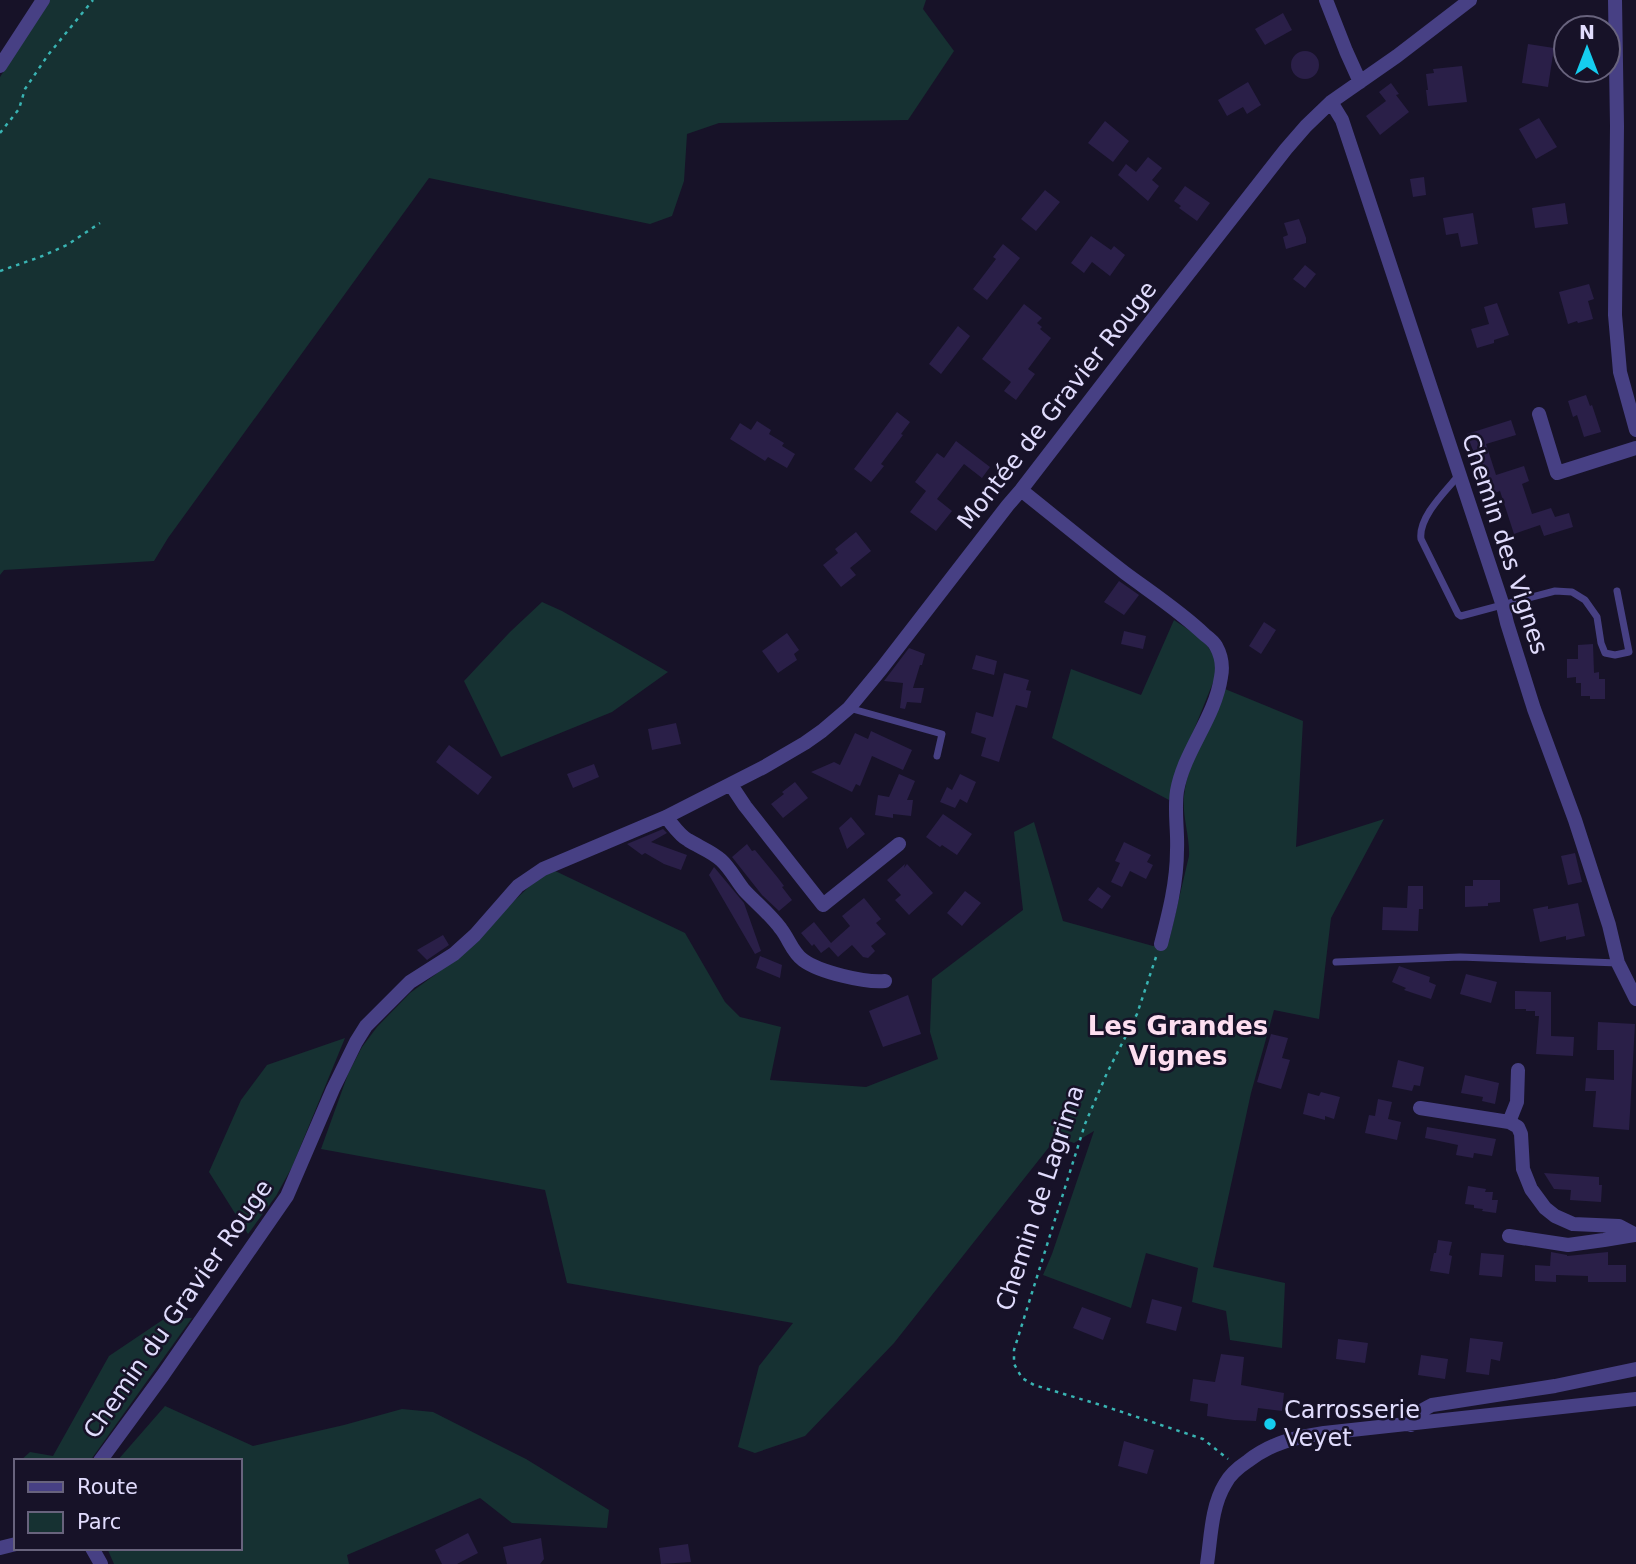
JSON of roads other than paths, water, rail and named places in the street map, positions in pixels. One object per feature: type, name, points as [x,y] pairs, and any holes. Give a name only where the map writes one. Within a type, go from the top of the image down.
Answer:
[{"type":"street","points":[[0,66],[43,0]]},
{"type":"street","points":[[1326,0],[1360,82]]},
{"type":"street","name":"Montée de Gravier Rouge","points":[[666,817],[731,785],[805,743],[849,708],[1306,126],[1331,102],[1470,0]]},
{"type":"street","points":[[1615,0],[1615,315],[1620,372],[1636,430]]},
{"type":"street","name":"Chemin des Vignes","points":[[1331,102],[1342,120],[1535,709],[1609,925],[1618,963],[1636,999]]},
{"type":"street","points":[[1539,414],[1557,473],[1636,447]]},
{"type":"street","points":[[1021,490],[1194,624],[1216,645],[1222,662],[1216,698],[1183,769],[1177,792],[1177,871],[1161,944]]},
{"type":"street","points":[[731,785],[823,905],[899,844]]},
{"type":"street","points":[[666,817],[686,839],[722,861],[742,887],[771,916],[796,953],[804,960],[817,968],[839,974],[875,982],[885,981]]},
{"type":"street","name":"Chemin du Gravier Rouge","points":[[101,1459],[163,1376],[287,1196],[333,1089],[366,1026],[410,982],[461,948],[530,877],[555,863],[666,817]]},
{"type":"street","points":[[1509,1122],[1517,1102],[1518,1070]]},
{"type":"street","points":[[1420,1108],[1509,1122],[1518,1127],[1521,1134],[1523,1169],[1531,1189],[1545,1208],[1573,1224],[1619,1226],[1635,1235]]},
{"type":"street","points":[[1509,1236],[1568,1245],[1635,1235]]},
{"type":"street","points":[[1411,1425],[1419,1412],[1432,1405],[1555,1386],[1636,1369]]},
{"type":"street","points":[[1207,1564],[1218,1498],[1225,1482],[1259,1452],[1278,1443],[1296,1437],[1636,1399]]},
{"type":"lane","points":[[1459,475],[1424,518],[1420,532],[1421,539],[1461,617],[1555,591],[1572,592],[1585,600],[1597,617],[1605,653],[1615,655],[1629,652],[1617,591]]},
{"type":"lane","points":[[849,708],[943,734],[937,756]]},
{"type":"lane","points":[[1336,962],[1460,957],[1618,963]]},
{"type":"place","name":"Carrosserie Veyet","points":[[1270,1424]]},
{"type":"district","name":"Les Grandes Vignes","points":[[1178,1041]]}]
